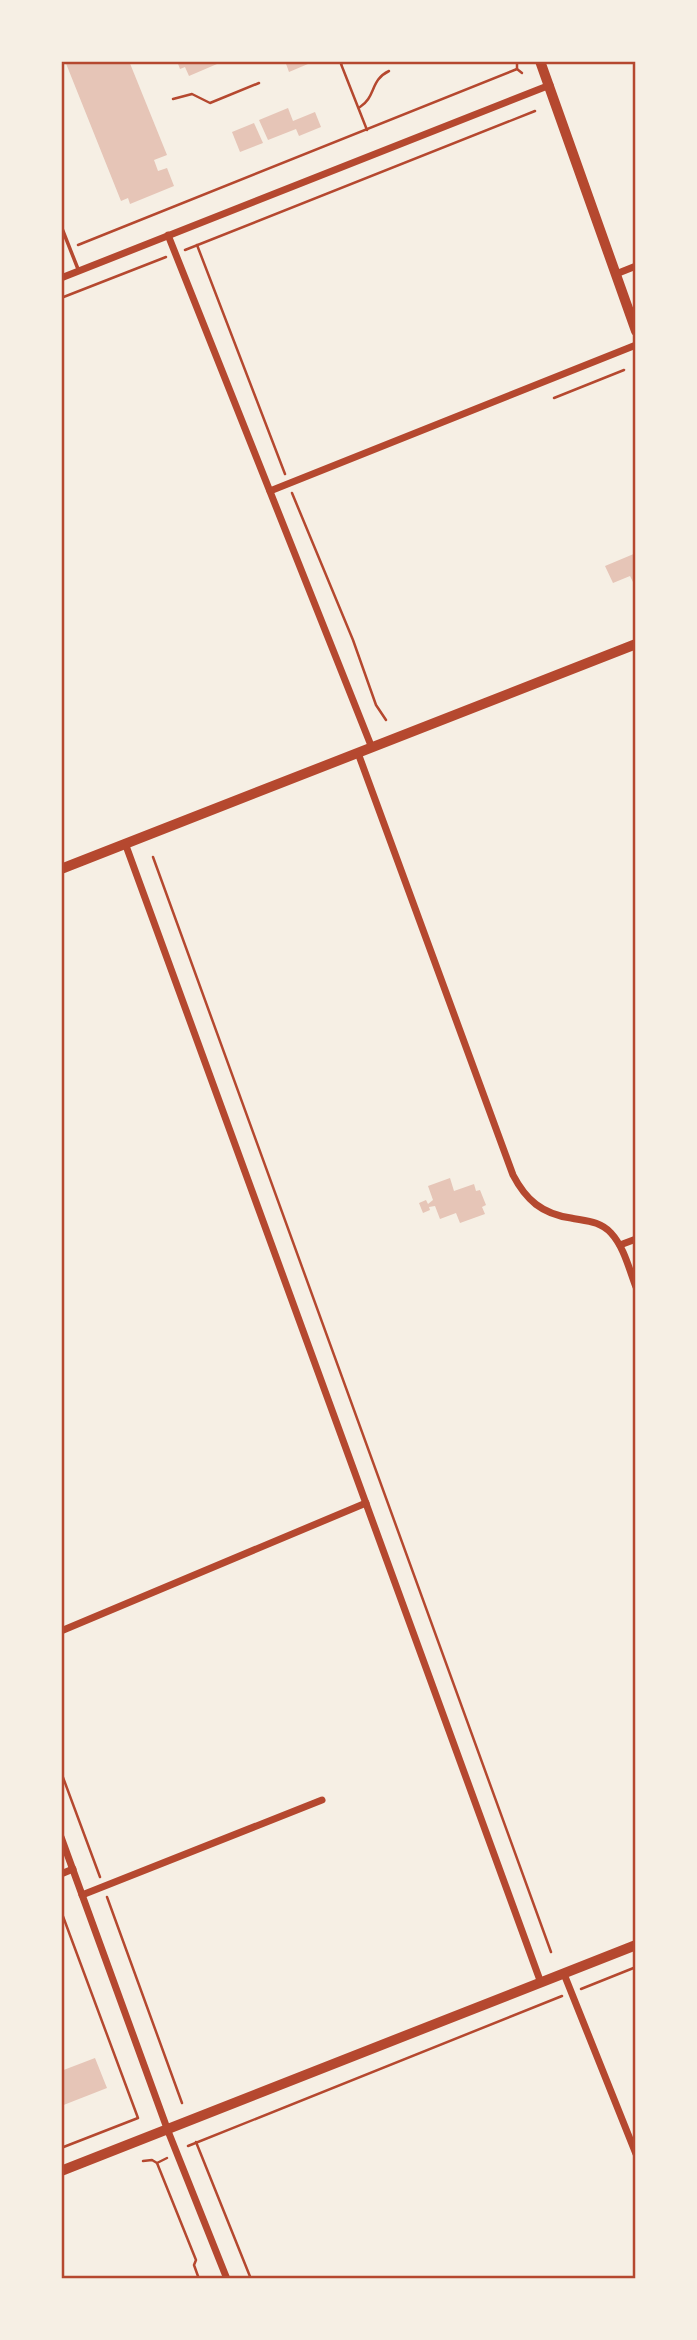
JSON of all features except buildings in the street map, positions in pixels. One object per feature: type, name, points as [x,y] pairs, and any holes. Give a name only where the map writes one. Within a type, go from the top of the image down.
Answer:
[{"type":"main road","points":[[540,61],[636,331]]},
{"type":"street","points":[[61,278],[550,85]]},
{"type":"street","points":[[168,235],[372,748]]},
{"type":"street","points":[[616,274],[636,266]]},
{"type":"street","points":[[270,491],[636,345]]},
{"type":"street","points":[[61,869],[636,644]]},
{"type":"street","points":[[358,753],[513,1175],[522,1192],[534,1205],[547,1212],[597,1223],[610,1231],[620,1245],[636,1287]]},
{"type":"street","points":[[125,844],[541,1983]]},
{"type":"street","points":[[620,1245],[636,1239]]},
{"type":"street","points":[[61,1631],[366,1503]]},
{"type":"street","points":[[82,1895],[322,1800]]},
{"type":"street","points":[[61,1837],[168,2131],[227,2279]]},
{"type":"street","points":[[61,1874],[73,1869]]},
{"type":"street","points":[[61,2171],[636,1945]]},
{"type":"street","points":[[564,1974],[636,2154]]},
{"type":"lane","points":[[61,226],[79,271]]},
{"type":"path","points":[[346,61],[341,64],[367,130]]},
{"type":"path","points":[[517,61],[517,69]]},
{"type":"path","points":[[517,69],[522,73]]},
{"type":"path","points":[[70,248],[517,69]]},
{"type":"path","points":[[358,108],[367,101],[376,80],[389,71]]},
{"type":"path","points":[[173,99],[192,94],[210,103],[259,83]]},
{"type":"path","points":[[61,298],[535,111]]},
{"type":"path","points":[[554,398],[624,370]]},
{"type":"path","points":[[153,858],[551,1952]]},
{"type":"path","points":[[61,1772],[182,2103]]},
{"type":"path","points":[[61,1911],[138,2118],[61,2148]]},
{"type":"path","points":[[157,2163],[196,2142],[636,1967]]},
{"type":"path","points":[[196,2142],[251,2279]]},
{"type":"path","points":[[144,2161],[152,2160],[157,2163],[196,2260],[194,2265],[200,2279]]}]
